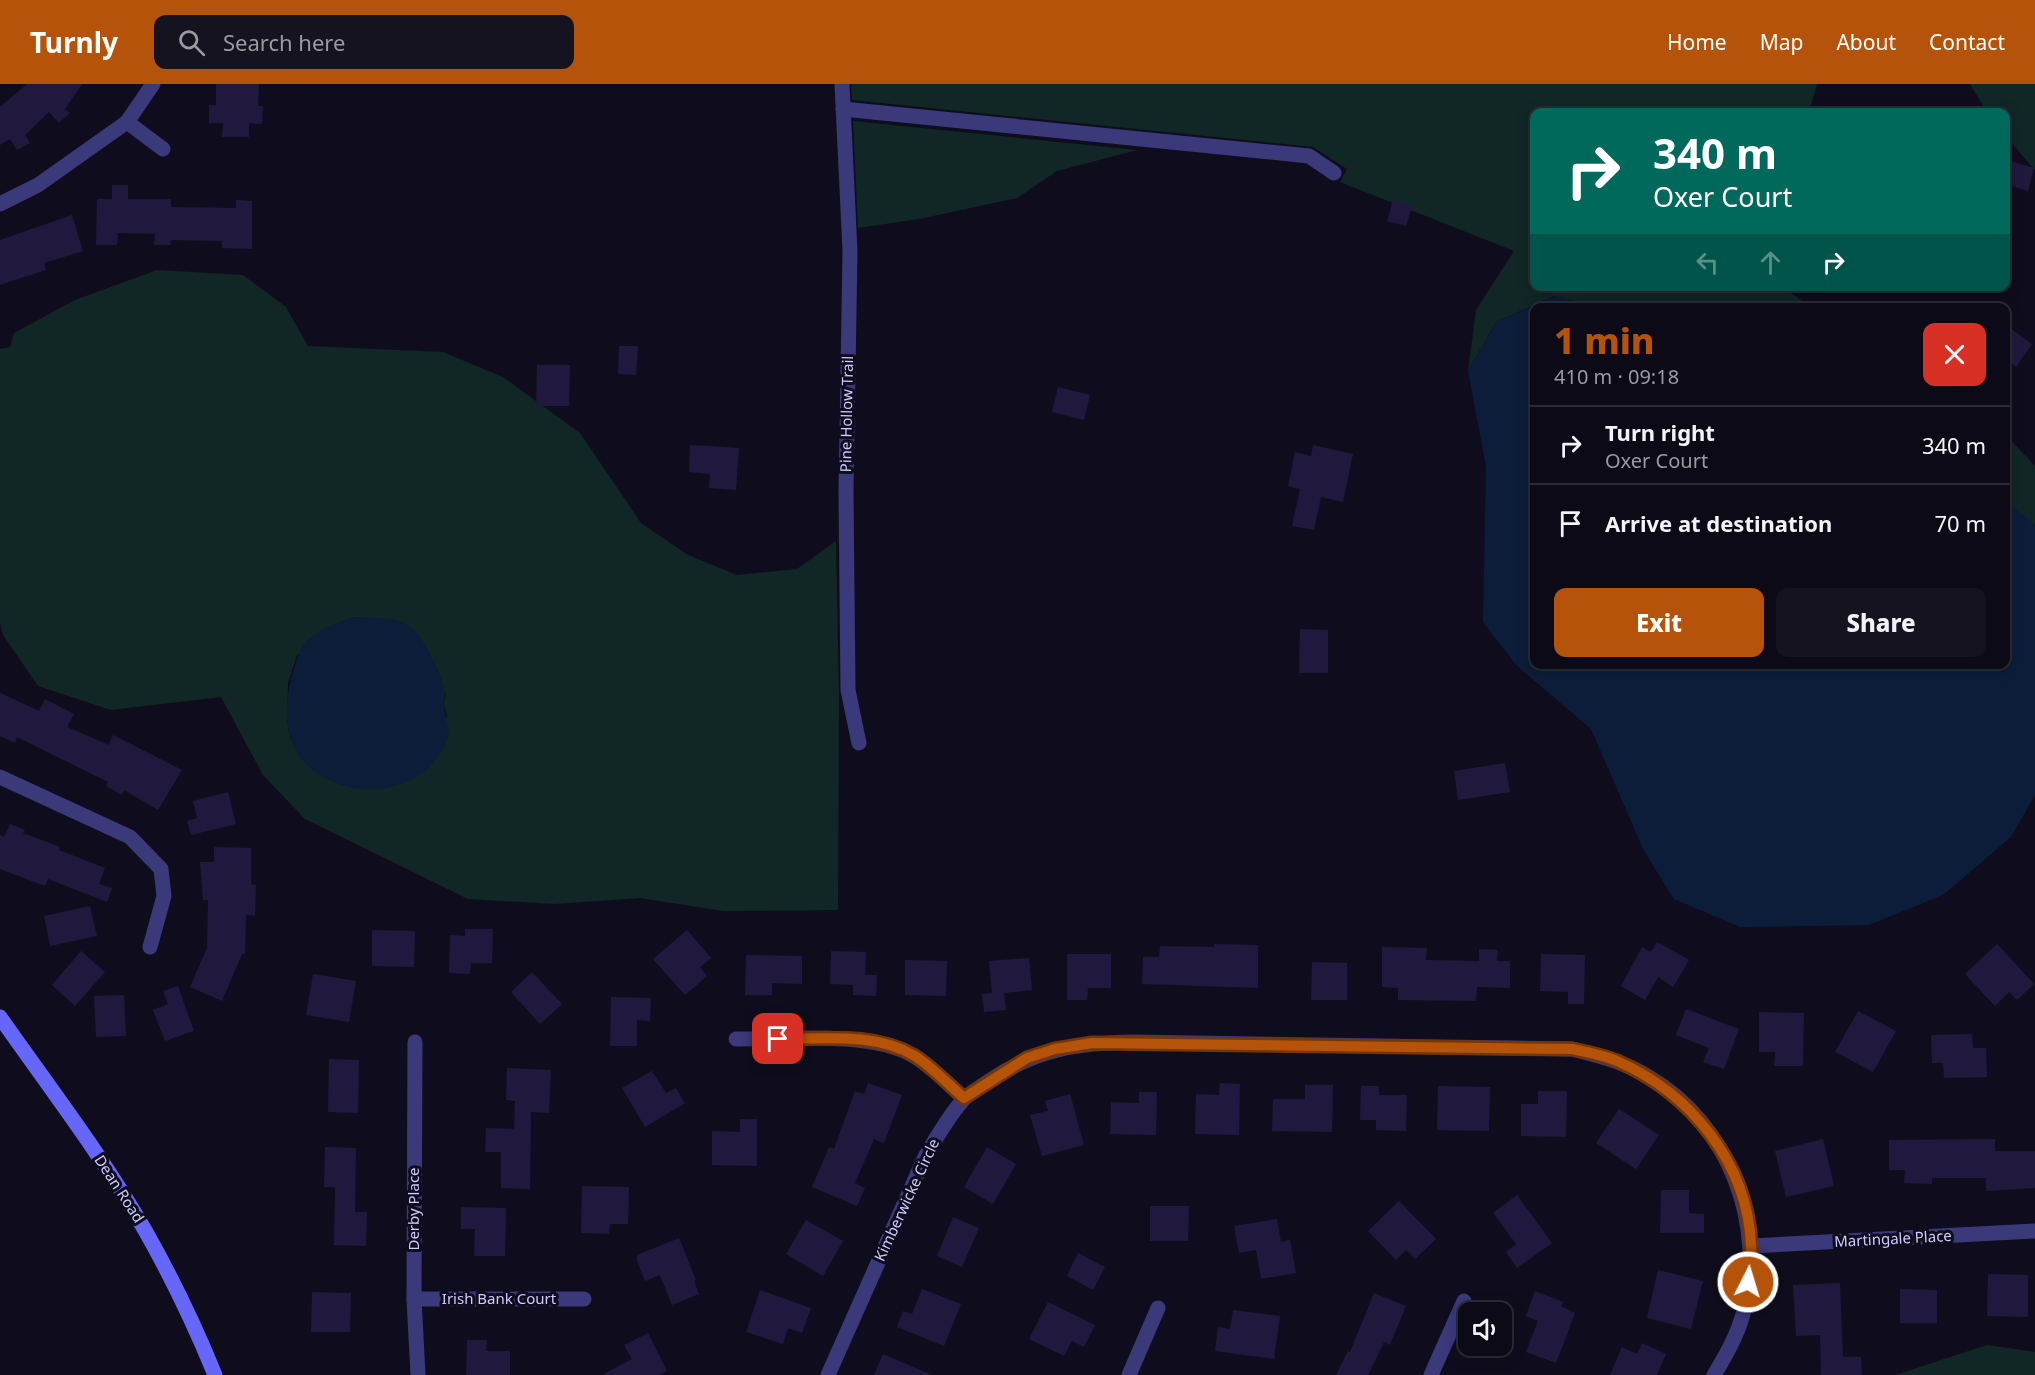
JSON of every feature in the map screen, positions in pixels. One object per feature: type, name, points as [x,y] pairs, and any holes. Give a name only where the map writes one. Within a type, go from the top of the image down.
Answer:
[{"type":"main road","name":"Dean Road","points":[[0,1017],[105,1166],[146,1231],[190,1315],[215,1375]]},
{"type":"street","points":[[0,204],[38,185],[127,122],[153,84]]},
{"type":"street","name":"Pine Hollow Trail","points":[[842,84],[850,251],[846,491],[848,690],[860,743]]},
{"type":"street","points":[[843,109],[1309,156],[1334,173]]},
{"type":"street","points":[[127,122],[164,149]]},
{"type":"street","points":[[0,777],[130,837],[161,869],[164,896],[150,946]]},
{"type":"street","points":[[736,1039],[864,1040],[891,1046],[915,1056],[964,1098]]},
{"type":"street","name":"Derby Place","points":[[415,1042],[414,1299],[415,1361],[418,1375]]},
{"type":"street","name":"Kimberwicke Circle","points":[[828,1375],[924,1157],[964,1098],[1027,1058],[1055,1049],[1092,1043],[1572,1049],[1614,1059],[1650,1077],[1681,1101],[1708,1131],[1727,1160],[1740,1191],[1751,1246],[1743,1313],[1731,1348],[1714,1375]]},
{"type":"street","name":"Martingale Place","points":[[1751,1246],[2035,1231]]},
{"type":"street","name":"Irish Bank Court","points":[[414,1299],[584,1299]]},
{"type":"street","points":[[1431,1375],[1464,1301]]},
{"type":"street","points":[[1129,1375],[1158,1308]]},
{"type":"green space","points":[[851,84],[1817,84],[1810,108],[1530,108],[1530,291],[1788,291],[1805,303],[1582,303],[1554,296],[1538,303],[1530,303],[1530,307],[1496,322],[1468,371],[1476,310],[1514,251],[1340,182],[1347,169],[1313,147],[852,100]]},
{"type":"green space","points":[[1970,84],[2035,84],[2035,170],[2010,142],[2010,108],[1985,108]]},
{"type":"green space","points":[[853,121],[1137,150],[1057,171],[1017,198],[919,219],[858,228]]},
{"type":"green space","points":[[157,270],[243,275],[286,307],[308,346],[443,352],[503,377],[580,433],[641,523],[688,555],[737,575],[797,569],[836,541],[839,697],[838,910],[723,911],[640,898],[554,904],[468,899],[305,819],[263,775],[221,697],[111,710],[38,686],[3,635],[0,623],[0,349],[10,347],[14,333],[75,300]],"holes":[[[355,617],[364,618],[446,694],[444,704],[447,717],[290,738],[287,720],[288,683],[297,655]]]},
{"type":"green space","points":[[2010,439],[2035,466],[2035,525],[2010,506]]},
{"type":"green space","points":[[1987,1345],[2035,1352],[2035,1375],[1895,1375]]},
{"type":"water","points":[[1555,296],[1585,303],[1539,303]]},
{"type":"water","points":[[1530,307],[1530,669],[2010,669],[2010,505],[2035,525],[2035,795],[2011,837],[1943,895],[1869,925],[1740,927],[1674,899],[1644,851],[1591,729],[1517,666],[1483,622],[1486,466],[1468,371],[1496,322]]},
{"type":"water","points":[[355,617],[392,619],[412,628],[432,658],[445,692],[444,704],[448,732],[443,750],[422,774],[387,788],[352,788],[313,771],[295,749],[288,728],[288,694],[296,661],[302,648],[307,641],[323,629]]},
{"type":"building","points":[[27,84],[82,84],[65,109],[70,113],[59,123],[49,112],[25,135],[30,143],[17,150],[10,139],[0,145],[0,107]]},
{"type":"building","points":[[216,84],[259,84],[258,106],[263,106],[262,124],[249,123],[249,137],[222,137],[223,123],[209,123],[209,105],[216,105]]},
{"type":"building","points":[[2010,161],[2034,168],[2028,191],[2010,185]]},
{"type":"building","points":[[112,185],[128,185],[128,199],[171,199],[171,207],[236,208],[236,200],[252,201],[252,249],[222,248],[222,241],[171,240],[170,245],[154,245],[155,234],[118,233],[117,245],[96,245],[97,199],[112,199]]},
{"type":"building","points":[[1393,200],[1412,206],[1406,226],[1387,221]]},
{"type":"building","points":[[72,215],[83,251],[44,263],[46,270],[0,285],[0,240]]},
{"type":"building","points":[[2010,328],[2032,344],[2016,367],[2010,362]]},
{"type":"building","points":[[619,346],[638,346],[636,375],[618,374]]},
{"type":"building","points":[[537,365],[570,365],[569,406],[536,406]]},
{"type":"building","points":[[1058,387],[1090,395],[1084,420],[1052,412]]},
{"type":"building","points":[[690,445],[739,448],[736,490],[709,488],[710,474],[689,472]]},
{"type":"building","points":[[1313,445],[1353,454],[1343,502],[1321,497],[1314,530],[1292,526],[1300,489],[1288,486],[1295,452],[1311,456]]},
{"type":"building","points":[[1300,629],[1328,630],[1328,673],[1299,673]]},
{"type":"building","points":[[0,693],[39,711],[45,699],[74,714],[67,727],[109,745],[113,735],[182,770],[158,810],[124,790],[122,795],[106,786],[108,782],[17,737],[15,743],[0,736]]},
{"type":"building","points":[[1505,763],[1510,792],[1458,800],[1454,771]]},
{"type":"building","points":[[228,792],[236,824],[191,835],[187,821],[197,818],[193,801]]},
{"type":"building","points":[[10,824],[25,830],[23,833],[60,847],[59,850],[105,868],[99,884],[112,888],[107,902],[48,879],[45,886],[0,869],[0,835],[4,837]]},
{"type":"building","points":[[214,847],[251,848],[251,884],[256,885],[255,916],[246,915],[245,954],[242,954],[222,1001],[190,987],[207,948],[208,900],[203,900],[200,862],[214,862]]},
{"type":"building","points":[[90,906],[97,936],[50,946],[44,916]]},
{"type":"building","points":[[465,929],[493,929],[492,963],[471,963],[470,974],[449,973],[450,935],[465,936]]},
{"type":"building","points":[[372,930],[415,931],[414,967],[372,966]]},
{"type":"building","points":[[687,930],[711,958],[700,967],[707,976],[685,995],[653,959]]},
{"type":"building","points":[[1657,942],[1689,960],[1673,987],[1658,977],[1645,1000],[1621,986],[1642,947],[1651,952]]},
{"type":"building","points":[[1214,944],[1258,945],[1258,988],[1142,984],[1143,957],[1159,957],[1160,946],[1214,947]]},
{"type":"building","points":[[1997,944],[2034,984],[2017,1000],[2009,992],[1995,1006],[1965,974]]},
{"type":"building","points":[[1382,947],[1427,948],[1426,960],[1479,961],[1479,949],[1498,950],[1497,961],[1510,961],[1510,988],[1477,987],[1476,1001],[1398,1000],[1398,988],[1382,987]]},
{"type":"building","points":[[81,951],[105,972],[75,1006],[52,985]]},
{"type":"building","points":[[831,951],[866,952],[865,975],[877,975],[876,996],[853,995],[853,985],[830,984]]},
{"type":"building","points":[[1067,954],[1111,954],[1111,988],[1088,988],[1087,1000],[1067,1000]]},
{"type":"building","points":[[1541,954],[1585,955],[1584,1004],[1568,1004],[1568,992],[1540,991]]},
{"type":"building","points":[[746,955],[802,956],[802,984],[772,983],[772,995],[745,995]]},
{"type":"building","points":[[1029,958],[1032,990],[1004,993],[1006,1010],[984,1012],[982,994],[992,993],[989,961]]},
{"type":"building","points":[[905,960],[947,961],[946,996],[905,995]]},
{"type":"building","points":[[1312,962],[1347,963],[1347,1000],[1311,1000]]},
{"type":"building","points":[[532,972],[562,1004],[540,1024],[511,992]]},
{"type":"building","points":[[313,974],[356,981],[349,1022],[306,1015]]},
{"type":"building","points":[[178,986],[194,1031],[165,1041],[153,1010],[168,1004],[163,991]]},
{"type":"building","points":[[124,995],[126,1036],[96,1037],[94,996]]},
{"type":"building","points":[[611,997],[651,998],[650,1021],[637,1020],[637,1046],[610,1046]]},
{"type":"building","points":[[1686,1009],[1739,1029],[1724,1069],[1703,1062],[1709,1048],[1676,1035]]},
{"type":"building","points":[[1858,1011],[1896,1031],[1873,1072],[1835,1052]]},
{"type":"building","points":[[1759,1012],[1804,1013],[1803,1066],[1774,1066],[1775,1052],[1759,1052]]},
{"type":"building","points":[[1972,1034],[1973,1048],[1986,1048],[1987,1077],[1944,1078],[1943,1063],[1932,1063],[1931,1035]]},
{"type":"building","points":[[329,1059],[359,1060],[358,1113],[328,1112]]},
{"type":"building","points":[[507,1068],[551,1070],[549,1113],[531,1112],[530,1189],[501,1188],[501,1152],[485,1152],[486,1128],[514,1129],[515,1101],[506,1100]]},
{"type":"building","points":[[652,1071],[666,1093],[676,1088],[685,1103],[645,1127],[622,1088]]},
{"type":"building","points":[[868,1083],[902,1095],[884,1143],[874,1139],[855,1183],[865,1188],[857,1206],[812,1187],[829,1147],[834,1149],[855,1091],[864,1094]]},
{"type":"building","points":[[1220,1083],[1240,1084],[1239,1135],[1195,1134],[1196,1094],[1219,1095]]},
{"type":"building","points":[[1305,1085],[1333,1085],[1332,1132],[1272,1131],[1273,1099],[1305,1099]]},
{"type":"building","points":[[1361,1086],[1379,1086],[1379,1095],[1407,1095],[1406,1131],[1376,1130],[1376,1120],[1360,1120]]},
{"type":"building","points":[[1438,1086],[1490,1087],[1489,1131],[1437,1130]]},
{"type":"building","points":[[1538,1091],[1567,1091],[1566,1137],[1521,1136],[1521,1104],[1538,1104]]},
{"type":"building","points":[[1139,1092],[1157,1092],[1156,1135],[1110,1134],[1111,1102],[1139,1103]]},
{"type":"building","points":[[1070,1094],[1084,1145],[1042,1156],[1030,1115],[1048,1111],[1045,1101]]},
{"type":"building","points":[[1619,1109],[1659,1135],[1636,1169],[1596,1143]]},
{"type":"building","points":[[740,1119],[757,1119],[757,1166],[712,1165],[712,1131],[740,1132]]},
{"type":"building","points":[[1823,1139],[1834,1186],[1786,1197],[1775,1151]]},
{"type":"building","points":[[1995,1139],[1995,1151],[2035,1151],[2035,1188],[1986,1191],[1986,1178],[1932,1178],[1932,1184],[1904,1183],[1905,1170],[1889,1170],[1889,1140]]},
{"type":"building","points":[[325,1147],[356,1148],[355,1212],[367,1212],[366,1246],[334,1245],[335,1187],[324,1187]]},
{"type":"building","points":[[987,1147],[1016,1164],[993,1204],[964,1187]]},
{"type":"building","points":[[582,1186],[629,1187],[628,1224],[610,1224],[609,1234],[581,1233]]},
{"type":"building","points":[[1661,1190],[1689,1190],[1689,1213],[1704,1214],[1704,1233],[1660,1233]]},
{"type":"building","points":[[1517,1195],[1552,1243],[1517,1268],[1506,1252],[1516,1244],[1493,1213]]},
{"type":"building","points":[[1399,1201],[1436,1239],[1415,1259],[1406,1250],[1396,1260],[1368,1231]]},
{"type":"building","points":[[1150,1206],[1189,1206],[1188,1241],[1150,1241]]},
{"type":"building","points":[[461,1207],[506,1208],[505,1256],[474,1256],[475,1229],[461,1229]]},
{"type":"building","points":[[953,1217],[979,1228],[962,1267],[937,1256]]},
{"type":"building","points":[[1277,1219],[1281,1242],[1290,1240],[1296,1273],[1261,1279],[1256,1250],[1239,1253],[1234,1226]]},
{"type":"building","points":[[806,1220],[843,1241],[823,1276],[786,1254]]},
{"type":"building","points":[[679,1238],[696,1280],[694,1281],[699,1294],[672,1305],[660,1275],[645,1281],[637,1255]]},
{"type":"building","points":[[1078,1253],[1105,1267],[1093,1290],[1067,1276]]},
{"type":"building","points":[[1658,1270],[1703,1281],[1691,1329],[1647,1318]]},
{"type":"building","points":[[1988,1274],[2028,1275],[2028,1317],[1987,1316]]},
{"type":"building","points":[[1840,1283],[1843,1357],[1861,1357],[1862,1375],[1821,1375],[1820,1335],[1796,1336],[1793,1285]]},
{"type":"building","points":[[922,1289],[961,1304],[944,1346],[897,1327],[903,1311],[912,1314]]},
{"type":"building","points":[[1900,1289],[1937,1290],[1937,1323],[1900,1323]]},
{"type":"building","points":[[760,1290],[811,1308],[802,1333],[788,1328],[783,1344],[746,1332]]},
{"type":"building","points":[[1535,1291],[1563,1302],[1561,1306],[1575,1313],[1556,1363],[1526,1352],[1538,1321],[1526,1316]]},
{"type":"building","points":[[312,1292],[351,1293],[350,1332],[311,1332]]},
{"type":"building","points":[[1374,1293],[1406,1306],[1390,1345],[1384,1342],[1368,1375],[1336,1375],[1348,1351],[1350,1352]]},
{"type":"building","points":[[1048,1302],[1095,1325],[1084,1347],[1072,1341],[1064,1356],[1029,1339]]},
{"type":"building","points":[[1233,1310],[1280,1316],[1274,1359],[1215,1351],[1218,1327],[1230,1329]]},
{"type":"building","points":[[648,1333],[667,1371],[659,1375],[602,1375],[632,1359],[624,1345]]},
{"type":"building","points":[[467,1340],[487,1340],[486,1351],[510,1351],[510,1375],[466,1375]]},
{"type":"building","points":[[1642,1343],[1666,1354],[1657,1375],[1610,1375],[1622,1347],[1637,1354]]},
{"type":"building","points":[[883,1354],[932,1375],[874,1375]]},
{"type":"route","points":[[778,1039],[864,1040],[891,1046],[915,1056],[964,1098],[1027,1058],[1055,1049],[1092,1043],[1542,1047],[1572,1049],[1614,1059],[1650,1077],[1681,1101],[1708,1131],[1727,1160],[1740,1191],[1747,1218],[1751,1246],[1748,1282]]}]
